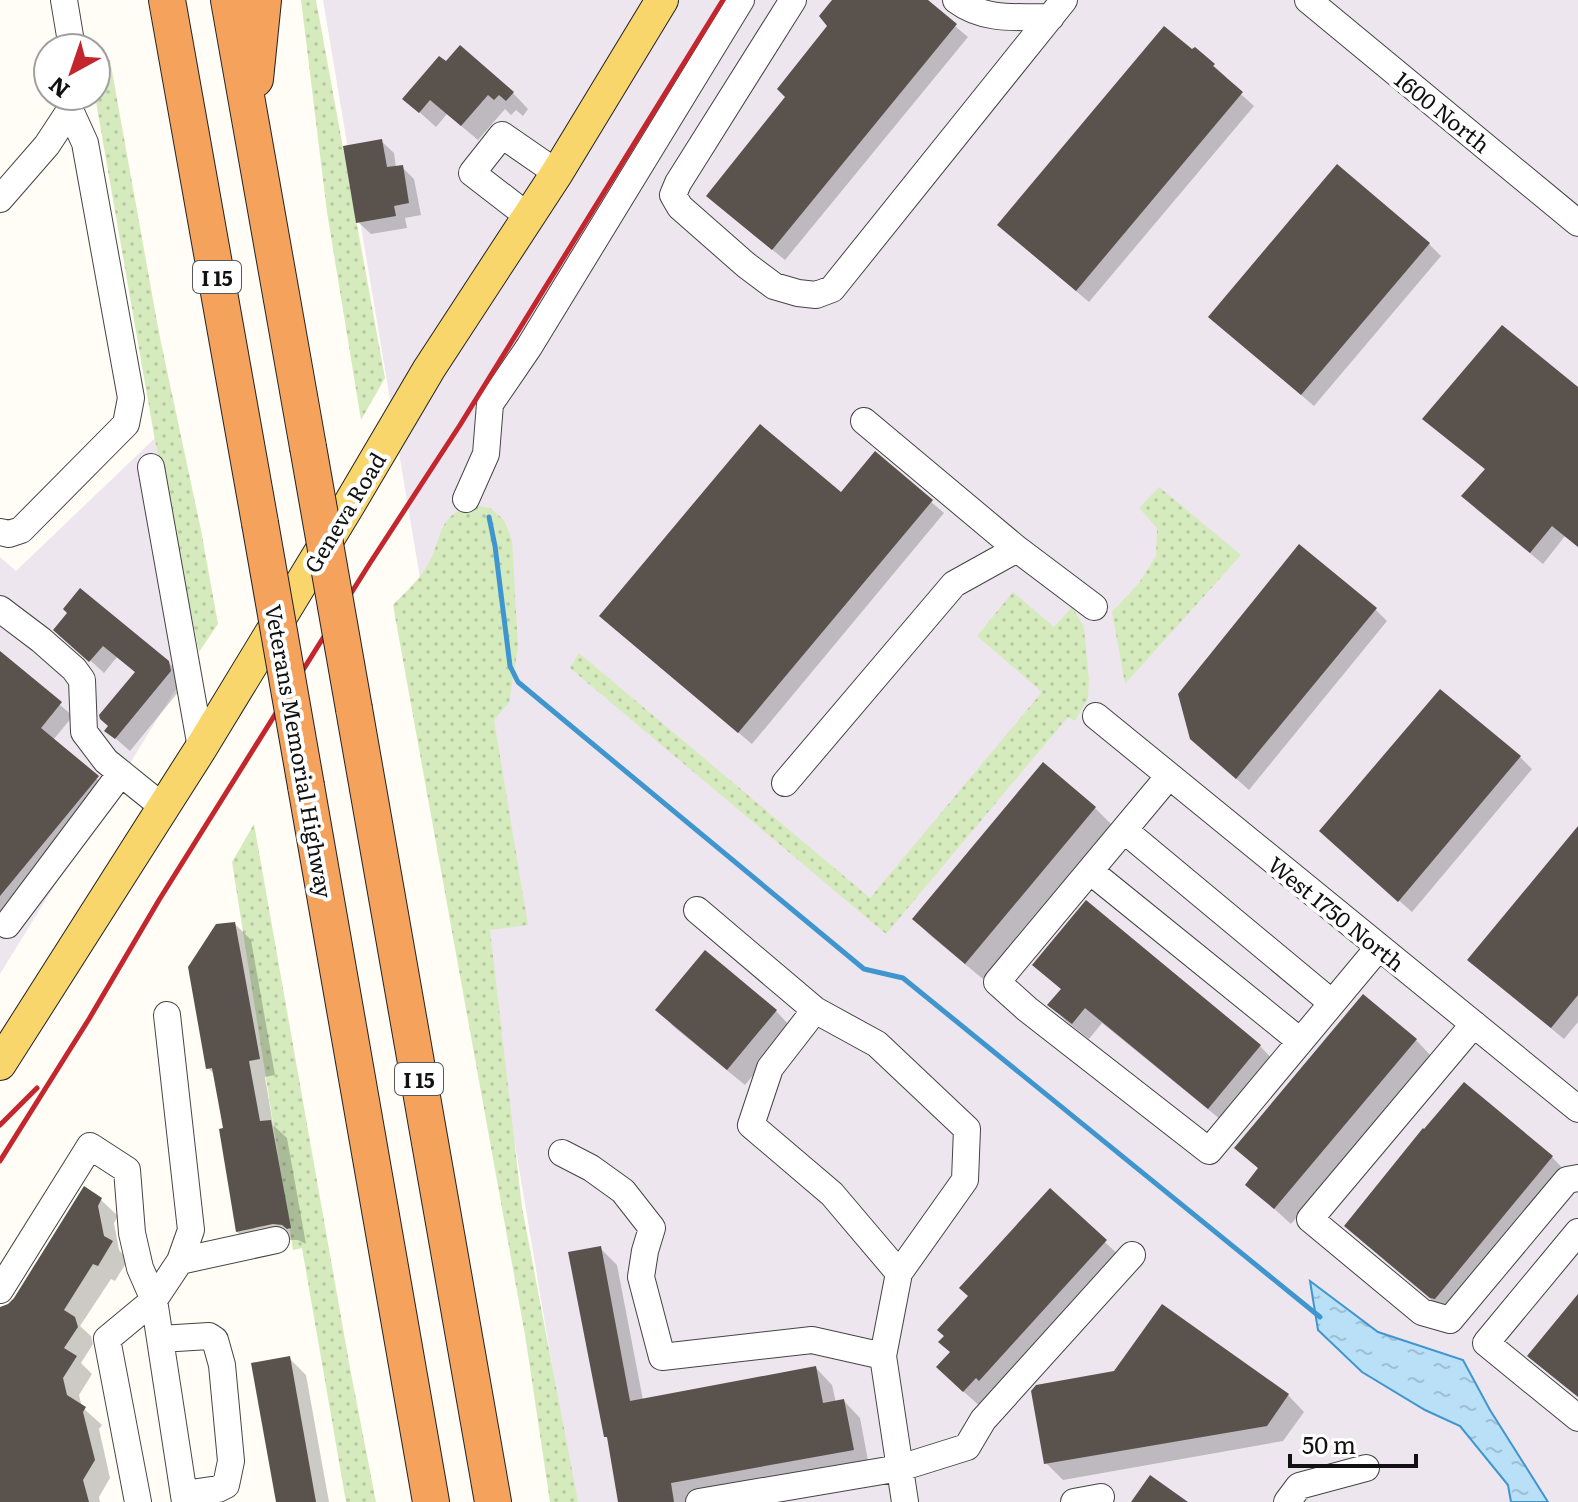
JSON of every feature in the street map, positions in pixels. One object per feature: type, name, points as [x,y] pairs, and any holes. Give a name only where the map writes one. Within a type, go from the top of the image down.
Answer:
[{"type":"highway","name":"I 15","points":[[229,0],[493,1502]]},
{"type":"highway","points":[[251,124],[263,0]]},
{"type":"highway","name":"Veterans Memorial Highway","points":[[167,10],[431,1502]]},
{"type":"main road","name":"Geneva Road","points":[[0,1064],[201,748],[429,369],[557,173],[662,0]]},
{"type":"street","points":[[64,0],[69,32]]},
{"type":"street","points":[[466,499],[486,454],[490,404],[529,347],[741,0]]},
{"type":"street","points":[[793,0],[673,195],[680,207],[774,286],[816,295],[832,289],[1057,8]]},
{"type":"street","points":[[956,0],[968,9],[993,17],[1057,8]]},
{"type":"street","name":"1600 North","points":[[1308,0],[1578,223]]},
{"type":"street","points":[[0,199],[47,145],[66,112]]},
{"type":"street","points":[[0,532],[9,534],[21,530],[126,424],[131,398],[85,143],[74,112]]},
{"type":"street","points":[[529,217],[472,173],[502,135],[557,173]]},
{"type":"street","points":[[864,421],[1017,549],[1094,607]]},
{"type":"street","points":[[151,467],[201,748]]},
{"type":"street","points":[[785,783],[954,584],[1017,549]]},
{"type":"street","points":[[0,609],[74,669],[82,680],[84,732],[106,761],[163,807]]},
{"type":"street","name":"West 1750 North","points":[[1096,716],[1578,1109]]},
{"type":"street","points":[[7,925],[121,773]]},
{"type":"street","points":[[1169,776],[997,982],[1027,1009],[1209,1151],[1379,947]]},
{"type":"street","points":[[1124,830],[1332,1003]]},
{"type":"street","points":[[1090,871],[1300,1041]]},
{"type":"street","points":[[697,910],[815,1010],[877,1044],[967,1129],[965,1180],[899,1273],[883,1356],[905,1502]]},
{"type":"street","points":[[815,1010],[770,1068],[751,1125],[832,1194],[899,1273]]},
{"type":"street","points":[[138,1502],[107,1339],[154,1300],[180,1261],[191,1230],[167,1015]]},
{"type":"street","points":[[1474,1024],[1310,1219],[1422,1312],[1450,1320],[1567,1180],[1578,1178]]},
{"type":"street","points":[[0,1290],[90,1146],[127,1170],[132,1233],[140,1268],[154,1300],[184,1498],[218,1489],[226,1485],[231,1461],[222,1365],[215,1340],[209,1336],[160,1339]]},
{"type":"street","points":[[562,1153],[591,1168],[623,1191],[652,1228],[641,1277],[662,1357],[812,1340],[883,1356]]},
{"type":"street","points":[[1578,1232],[1486,1343],[1578,1418]]},
{"type":"street","points":[[180,1261],[276,1240]]},
{"type":"street","points":[[699,1502],[900,1468],[967,1447],[983,1420],[1132,1255]]},
{"type":"street","points":[[1287,1502],[1299,1486],[1366,1468]]},
{"type":"street","points":[[1074,1502],[1101,1497],[1098,1502]]},
{"type":"shaded area","points":[[323,0],[1578,0],[1578,1502],[575,1502]]},
{"type":"shaded area","points":[[155,438],[198,653],[0,974],[0,557],[16,571]]},
{"type":"green space","points":[[301,0],[316,0],[385,378],[361,420],[327,212]]},
{"type":"green space","points":[[112,71],[159,333],[218,624],[199,652],[154,435],[98,112],[112,112]]},
{"type":"green space","points":[[1159,487],[1241,555],[1125,684],[1112,612],[1139,583],[1156,556],[1157,528],[1139,508]]},
{"type":"green space","points":[[479,506],[490,508],[504,520],[512,540],[518,647],[509,703],[494,720],[528,925],[490,930],[522,1207],[578,1502],[550,1502],[526,1341],[393,605],[413,585],[430,561],[446,521],[464,509]]},
{"type":"green space","points":[[1013,592],[1054,627],[1072,607],[1084,627],[1088,698],[1075,721],[1068,717],[886,934],[570,668],[579,653],[870,898],[1042,692],[977,636]]},
{"type":"green space","points":[[254,824],[376,1502],[346,1502],[302,1248],[293,1250],[232,862]]},
{"type":"water","points":[[1310,1281],[1378,1332],[1463,1360],[1490,1410],[1548,1502],[1511,1502],[1508,1485],[1460,1426],[1425,1410],[1362,1372],[1318,1330]]},
{"type":"building","points":[[832,0],[928,0],[957,24],[772,250],[706,196],[785,97],[777,89],[827,26],[819,16]]},
{"type":"building","points":[[1164,26],[1192,49],[1195,47],[1243,92],[1076,291],[997,225]]},
{"type":"building","points":[[460,45],[514,92],[506,101],[499,95],[494,100],[488,95],[461,126],[430,100],[419,113],[402,99],[439,56],[446,61]]},
{"type":"building","points":[[382,139],[387,167],[403,165],[409,203],[394,206],[396,216],[356,223],[343,146]]},
{"type":"building","points":[[1337,164],[1430,243],[1301,395],[1208,317]]},
{"type":"building","points":[[1502,325],[1578,387],[1578,547],[1552,526],[1530,553],[1461,496],[1485,469],[1422,419]]},
{"type":"building","points":[[760,424],[841,492],[875,451],[933,500],[738,733],[599,616]]},
{"type":"building","points":[[1299,544],[1377,608],[1236,779],[1190,739],[1178,694]]},
{"type":"building","points":[[80,588],[169,661],[171,671],[115,739],[104,731],[108,726],[99,715],[135,672],[103,646],[89,662],[53,630],[67,613],[63,609]]},
{"type":"building","points":[[0,651],[62,702],[41,728],[99,776],[0,896]]},
{"type":"building","points":[[1440,689],[1521,756],[1398,902],[1319,831]]},
{"type":"building","points":[[1043,762],[1096,807],[965,964],[912,919]]},
{"type":"building","points":[[1578,826],[1578,995],[1551,1028],[1467,960]]},
{"type":"building","points":[[1086,900],[1261,1045],[1208,1109],[1085,1008],[1072,1024],[1047,1005],[1061,989],[1032,965]]},
{"type":"building","points":[[235,922],[260,1059],[249,1061],[260,1121],[271,1120],[291,1228],[287,1229],[273,1224],[236,1232],[219,1129],[223,1128],[212,1068],[206,1069],[188,967],[216,924]]},
{"type":"building","points":[[705,950],[777,1010],[727,1070],[655,1010]]},
{"type":"building","points":[[1363,994],[1417,1039],[1274,1209],[1245,1185],[1258,1168],[1234,1148]]},
{"type":"building","points":[[1464,1082],[1553,1156],[1435,1299],[1344,1226]]},
{"type":"building","points":[[84,1186],[102,1198],[98,1206],[104,1236],[113,1241],[98,1266],[93,1264],[64,1310],[75,1317],[78,1327],[64,1348],[77,1356],[63,1378],[67,1395],[86,1407],[83,1412],[95,1460],[83,1480],[89,1502],[0,1502],[0,1307],[14,1298]]},
{"type":"building","points":[[1050,1188],[1107,1240],[979,1381],[976,1378],[963,1392],[936,1367],[950,1352],[938,1342],[944,1336],[937,1330],[968,1296],[959,1288]]},
{"type":"building","points":[[601,1246],[630,1401],[816,1366],[823,1403],[844,1399],[854,1450],[671,1483],[674,1502],[618,1502],[568,1252]]},
{"type":"building","points":[[1578,1294],[1578,1397],[1527,1356]]},
{"type":"building","points":[[1162,1304],[1289,1394],[1267,1426],[1044,1464],[1031,1391],[1036,1385],[1114,1371]]},
{"type":"building","points":[[290,1356],[316,1502],[276,1502],[251,1363]]},
{"type":"building","points":[[1150,1475],[1188,1502],[1131,1502]]},
{"type":"waterway","points":[[489,517],[510,666],[518,682],[864,969],[903,978],[1320,1317]]},
{"type":"railway","points":[[0,1161],[159,900],[460,425],[723,0]]},
{"type":"railway","points":[[0,1125],[37,1088]]}]
